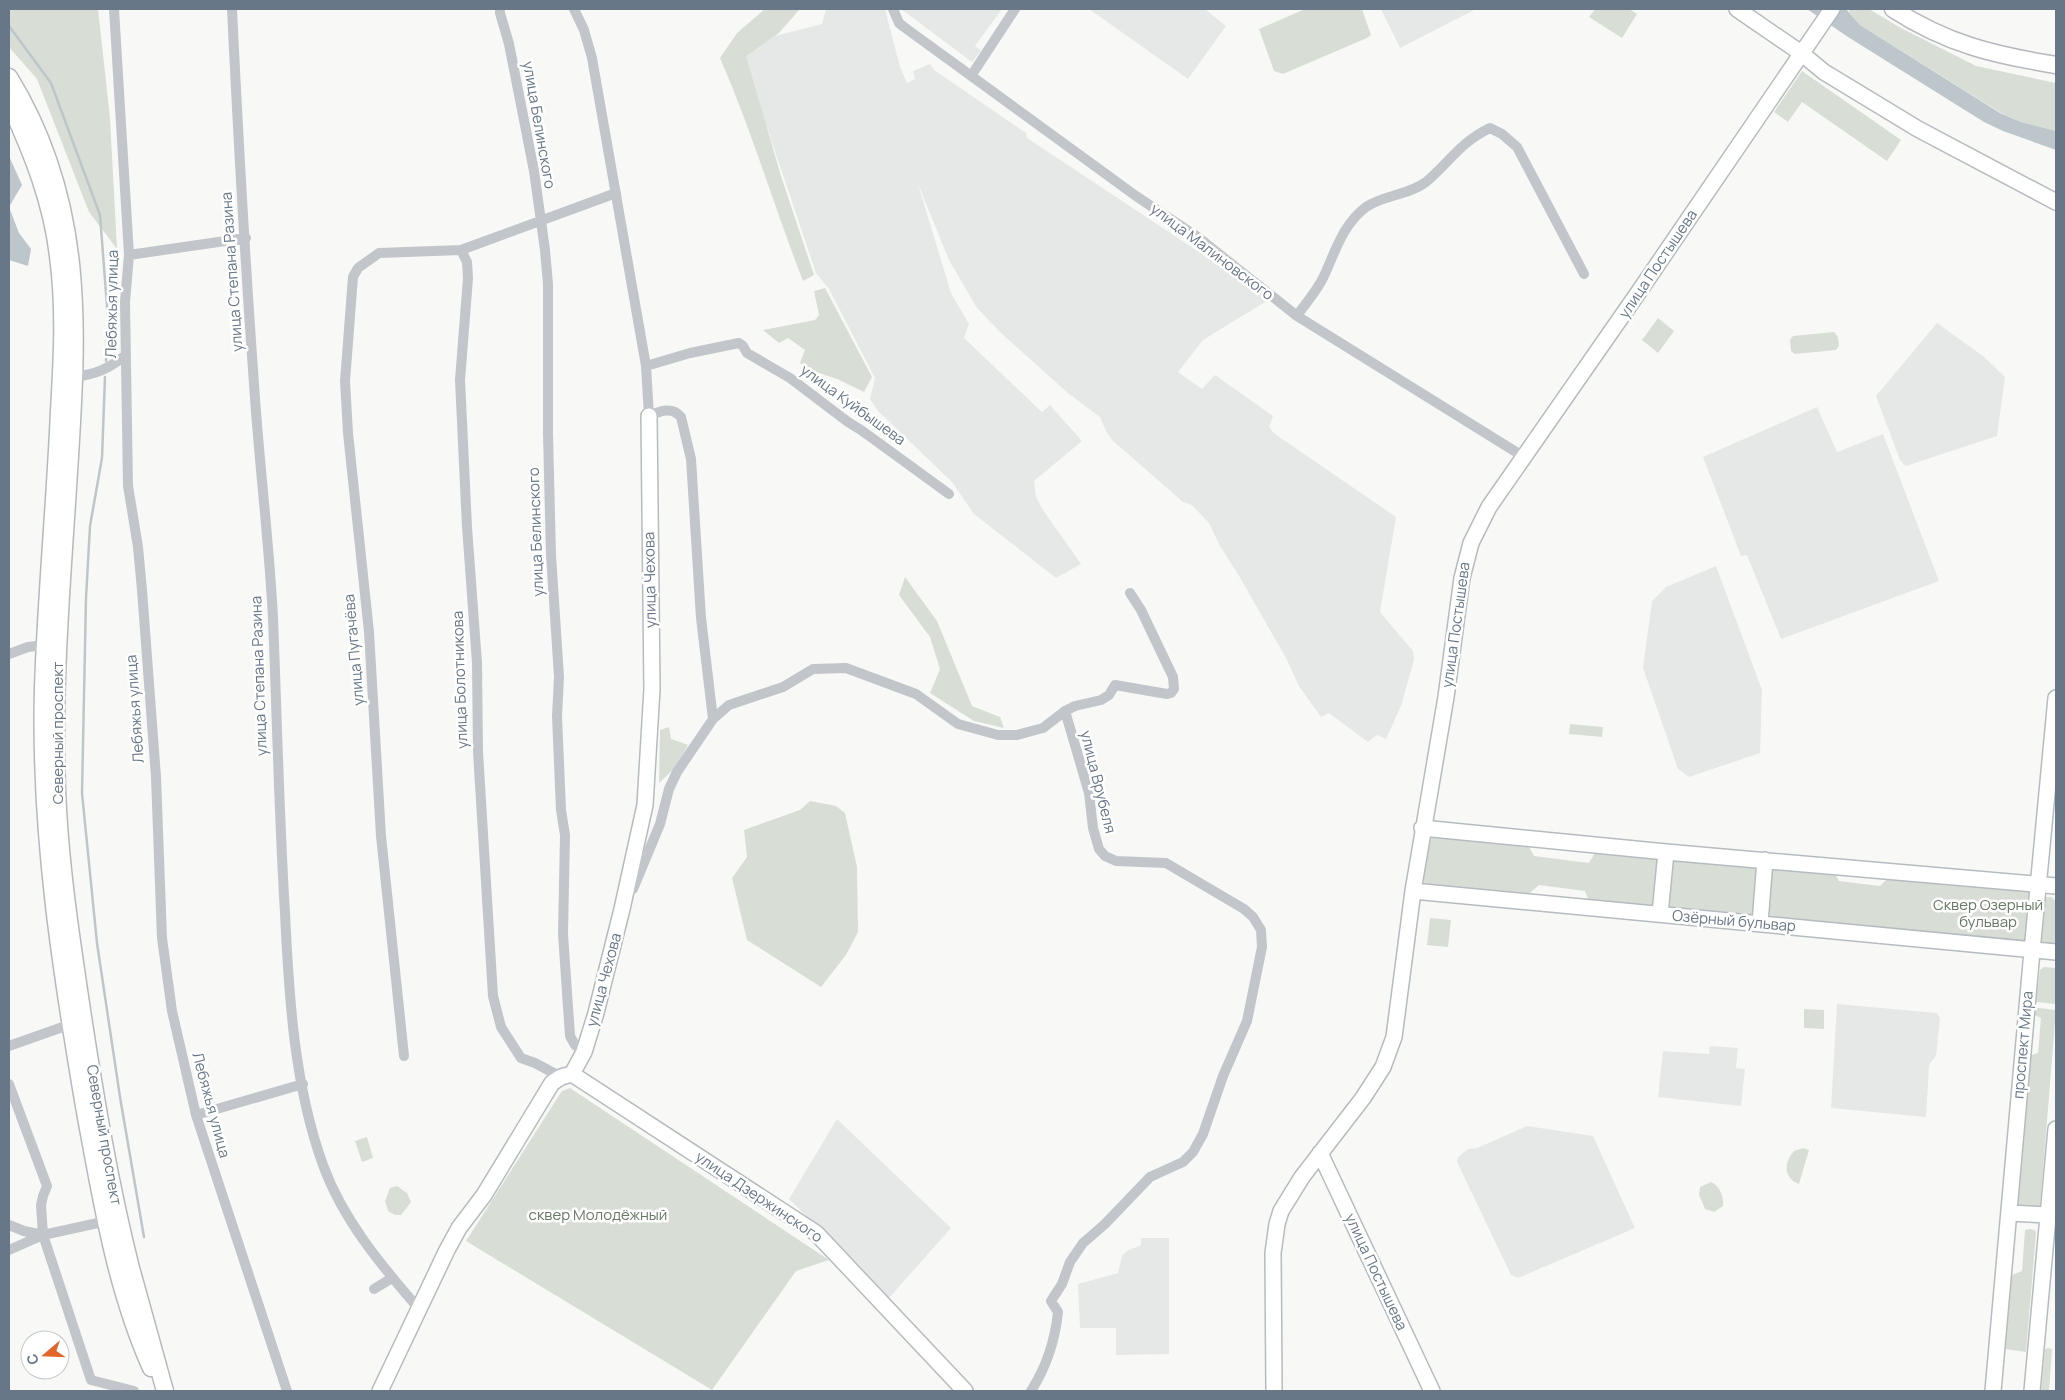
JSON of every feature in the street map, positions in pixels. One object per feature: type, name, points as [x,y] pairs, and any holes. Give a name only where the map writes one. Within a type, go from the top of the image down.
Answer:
[{"type":"main road","points":[[1893,9],[1936,33],[1980,50],[2056,65]]},
{"type":"main road","name":"Северный проспект","points":[[9,77],[30,118],[60,200],[74,281],[74,377],[56,692],[56,864]]},
{"type":"main road","name":"Северный проспект","points":[[9,104],[29,149],[48,203],[61,282],[61,376],[45,645],[44,776],[78,1022],[90,1141],[107,1221],[137,1337],[163,1391]]},
{"type":"main road","name":"Северный проспект","points":[[78,1022],[104,1138],[118,1212],[163,1391]]},
{"type":"street","name":"Лебяжья улица","points":[[114,9],[129,255],[125,302],[128,486],[138,547],[142,590],[156,777],[162,938],[172,1011],[196,1115],[287,1391]]},
{"type":"street","name":"улица Степана Разина","points":[[232,9],[241,191],[246,238],[254,384],[273,615],[287,952],[292,1020],[314,1135],[324,1167],[342,1208],[372,1253],[419,1309]]},
{"type":"street","name":"улица Белинского","points":[[500,9],[509,44],[532,162],[548,284],[548,436],[551,555],[559,677],[556,716],[561,810],[565,835],[563,934],[570,1036],[575,1045],[584,1052]]},
{"type":"street","points":[[574,9],[584,30],[592,58],[646,366],[649,416],[670,410],[677,412],[681,417],[692,459],[701,618],[713,719]]},
{"type":"street","name":"улица Малиновского","points":[[893,9],[899,23],[904,27],[1136,196],[1199,238],[1297,316],[1524,457]]},
{"type":"street","points":[[971,76],[1015,9]]},
{"type":"street","points":[[1737,9],[1802,53],[1832,76],[1918,129],[2056,202]]},
{"type":"street","name":"улица Постышева","points":[[1274,1391],[1273,1259],[1277,1224],[1290,1196],[1320,1153],[1363,1098],[1383,1067],[1389,1052],[1398,1013],[1422,828],[1446,696],[1465,559],[1482,519],[1832,9]]},
{"type":"street","points":[[1297,316],[1322,280],[1337,243],[1347,227],[1365,208],[1375,202],[1425,183],[1461,145],[1490,128],[1502,134],[1517,147],[1584,274]]},
{"type":"street","points":[[461,250],[616,193]]},
{"type":"street","points":[[129,255],[246,238]]},
{"type":"street","name":"улица Пугачёва","points":[[404,1056],[381,836],[369,632],[350,461],[345,382],[353,278],[358,268],[379,253],[461,250]]},
{"type":"street","name":"улица Болотникова","points":[[461,250],[467,262],[468,278],[462,336],[461,397],[476,663],[478,752],[493,996],[501,1027],[521,1058],[567,1076]]},
{"type":"street","name":"улица Куйбышева","points":[[646,366],[690,353],[739,343],[748,353],[790,378],[949,494]]},
{"type":"street","points":[[74,377],[94,374],[112,366],[126,355]]},
{"type":"street","name":"улица Чехова","points":[[380,1391],[460,1228],[484,1194],[552,1083],[567,1076],[584,1052],[596,1013],[646,805],[652,689],[649,416]]},
{"type":"street","points":[[626,892],[633,889],[660,824],[669,788],[677,772],[713,719],[729,706],[783,687],[813,669],[846,668],[916,694],[958,724],[998,734],[1017,735],[1043,728],[1065,711],[1075,706],[1101,700],[1109,695],[1115,685],[1167,694],[1171,693],[1174,689],[1173,677],[1141,610],[1130,593]]},
{"type":"street","points":[[9,654],[28,647],[45,645]]},
{"type":"street","name":"проспект Мира","points":[[1993,1391],[2032,950],[2055,726],[2056,698]]},
{"type":"street","name":"улица Врубеля","points":[[1031,1391],[1044,1371],[1054,1338],[1058,1312],[1052,1301],[1062,1284],[1070,1262],[1083,1244],[1150,1177],[1183,1162],[1194,1152],[1203,1134],[1223,1076],[1248,1021],[1262,947],[1261,930],[1254,917],[1244,909],[1166,863],[1116,861],[1105,856],[1100,849],[1093,828],[1089,793],[1065,711]]},
{"type":"street","points":[[1422,828],[1666,852],[2056,886]]},
{"type":"street","points":[[1660,914],[1666,852]]},
{"type":"street","points":[[1760,923],[1765,860]]},
{"type":"street","name":"Озёрный бульвар","points":[[1413,890],[2056,952]]},
{"type":"street","points":[[9,1046],[78,1022]]},
{"type":"street","name":"улица Дзержинского","points":[[567,1076],[816,1233],[965,1391]]},
{"type":"street","points":[[9,1084],[47,1186],[42,1205],[43,1235],[91,1380],[134,1391]]},
{"type":"street","points":[[196,1115],[303,1084]]},
{"type":"street","points":[[2032,1391],[2056,1129]]},
{"type":"street","name":"улица Постышева","points":[[1320,1153],[1432,1391]]},
{"type":"street","points":[[2009,1213],[2048,1216]]},
{"type":"street","points":[[9,1250],[43,1235],[107,1221]]},
{"type":"street","points":[[9,1225],[24,1231],[43,1235]]},
{"type":"street","points":[[374,1289],[392,1278]]},
{"type":"shaded area","points":[[826,9],[885,9],[900,67],[907,83],[915,79],[913,71],[930,64],[934,70],[1026,133],[1027,138],[1270,299],[1203,340],[1178,372],[1202,389],[1215,375],[1273,416],[1269,427],[1275,434],[1396,517],[1380,612],[1413,651],[1414,660],[1401,706],[1386,739],[1377,735],[1368,742],[1329,713],[1321,717],[1299,686],[1286,658],[1220,546],[1209,523],[1192,505],[1183,502],[1112,440],[1100,417],[1069,394],[1001,333],[977,308],[949,260],[918,184],[951,293],[969,324],[964,338],[1042,412],[1050,405],[1082,441],[1034,481],[1036,497],[1043,510],[1081,564],[1056,578],[974,514],[952,482],[878,411],[870,399],[875,378],[829,289],[816,273],[739,45],[822,24]]},
{"type":"shaded area","points":[[901,9],[1002,9],[975,46],[981,50],[972,62]]},
{"type":"shaded area","points":[[1089,9],[1205,9],[1226,26],[1188,79]]},
{"type":"shaded area","points":[[1381,9],[1476,9],[1400,48]]},
{"type":"shaded area","points":[[1807,9],[1846,9],[1860,25],[2000,113],[2021,122],[2056,131],[2056,150],[2003,131],[1984,122],[1848,37]]},
{"type":"shaded area","points":[[9,156],[22,185],[9,207]]},
{"type":"shaded area","points":[[9,207],[19,233],[31,249],[28,266],[9,260]]},
{"type":"shaded area","points":[[1937,323],[1983,356],[2005,377],[1997,436],[1906,466],[1900,460],[1876,396]]},
{"type":"shaded area","points":[[1817,407],[1837,452],[1883,434],[1939,581],[1781,639],[1747,555],[1741,556],[1703,457]]},
{"type":"shaded area","points":[[1716,566],[1762,690],[1760,753],[1689,777],[1678,769],[1643,668],[1652,601],[1666,587]]},
{"type":"shaded area","points":[[1837,1004],[1937,1013],[1940,1018],[1936,1056],[1929,1065],[1926,1117],[1831,1108]]},
{"type":"shaded area","points":[[1710,1046],[1738,1048],[1736,1068],[1745,1069],[1741,1106],[1658,1097],[1663,1051],[1709,1054]]},
{"type":"shaded area","points":[[837,1119],[951,1228],[889,1298],[789,1199]]},
{"type":"shaded area","points":[[1527,1126],[1593,1136],[1635,1228],[1518,1278],[1511,1275],[1457,1162],[1458,1157],[1468,1149],[1477,1148]]},
{"type":"shaded area","points":[[1141,1238],[1169,1238],[1169,1354],[1116,1355],[1116,1328],[1080,1328],[1078,1284],[1118,1273],[1122,1256],[1127,1251],[1141,1245]]},
{"type":"green space","points":[[9,9],[98,9],[110,118],[117,249],[89,212],[37,79],[9,47]]},
{"type":"green space","points":[[765,9],[800,9],[779,33],[746,56],[781,176],[814,275],[803,281],[720,58],[737,33]]},
{"type":"green space","points":[[1305,9],[1362,9],[1371,35],[1283,74],[1274,71],[1259,29]]},
{"type":"green space","points":[[1595,9],[1629,9],[1637,14],[1622,38],[1589,17]]},
{"type":"green space","points":[[1850,9],[1869,9],[1899,27],[1976,66],[2056,83],[2056,131],[2021,122],[2001,113],[1860,25],[1849,12]]},
{"type":"green space","points":[[1802,71],[1901,140],[1887,161],[1802,102],[1788,122],[1774,112]]},
{"type":"green space","points":[[825,288],[872,377],[864,392],[837,379],[807,369],[800,363],[805,350],[788,338],[779,343],[763,330],[815,320],[819,315],[814,291]]},
{"type":"green space","points":[[1658,318],[1674,331],[1658,353],[1642,340]]},
{"type":"green space","points":[[1834,332],[1838,337],[1839,346],[1836,350],[1795,354],[1791,351],[1790,340],[1793,336]]},
{"type":"green space","points":[[905,577],[937,621],[972,706],[1000,717],[1004,728],[974,721],[930,693],[940,669],[930,637],[899,595]]},
{"type":"green space","points":[[1570,724],[1603,727],[1602,737],[1569,734]]},
{"type":"green space","points":[[669,727],[671,739],[688,745],[676,767],[659,783],[660,730]]},
{"type":"green space","points":[[810,801],[836,806],[845,813],[857,867],[858,932],[846,955],[821,987],[747,940],[732,878],[747,857],[744,830],[800,810]]},
{"type":"green space","points":[[1432,835],[1528,845],[1534,856],[1589,863],[1596,851],[1661,858],[1654,906],[1590,904],[1585,891],[1539,885],[1524,898],[1426,886],[1423,875]]},
{"type":"green space","points":[[1672,859],[1756,869],[1759,874],[1752,915],[1748,917],[1671,911],[1665,906]]},
{"type":"green space","name":"Сквер Озерный бульвар","points":[[1768,868],[1834,872],[1839,881],[1880,886],[1889,877],[2033,890],[2026,945],[1765,920]]},
{"type":"green space","points":[[2047,897],[2051,897],[2056,901],[2056,946],[2041,943],[2044,900]]},
{"type":"green space","points":[[1430,918],[1451,920],[1448,947],[1427,945]]},
{"type":"green space","points":[[2044,967],[2056,968],[2056,1004],[2036,1002],[2040,970]]},
{"type":"green space","points":[[2029,1007],[2056,1010],[2040,1207],[2020,1206],[2017,1203],[2025,1057],[2038,1053],[2041,1018],[2028,1012]]},
{"type":"green space","points":[[1804,1009],[1824,1010],[1824,1029],[1804,1028]]},
{"type":"green space","name":"сквер Молодёжный","points":[[570,1088],[829,1260],[796,1271],[712,1390],[466,1241],[562,1091]]},
{"type":"green space","points":[[367,1137],[373,1158],[362,1162],[355,1141]]},
{"type":"green space","points":[[1803,1148],[1809,1150],[1799,1184],[1790,1178],[1787,1165],[1794,1151]]},
{"type":"green space","points":[[1711,1182],[1719,1189],[1723,1199],[1723,1206],[1714,1212],[1705,1209],[1699,1195],[1700,1187]]},
{"type":"green space","points":[[397,1186],[407,1193],[411,1202],[401,1215],[395,1215],[388,1211],[385,1201],[390,1188]]},
{"type":"green space","points":[[2025,1230],[2035,1230],[2036,1233],[2026,1352],[2005,1349],[2012,1275],[2022,1271]]},
{"type":"green space","points":[[2045,1349],[2052,1349],[2049,1391],[2041,1391]]},
{"type":"waterway","points":[[9,26],[51,83],[100,215],[108,319],[106,361]]},
{"type":"waterway","points":[[105,377],[102,458],[90,526],[86,598],[82,793],[97,943],[120,1097],[144,1237]]}]
